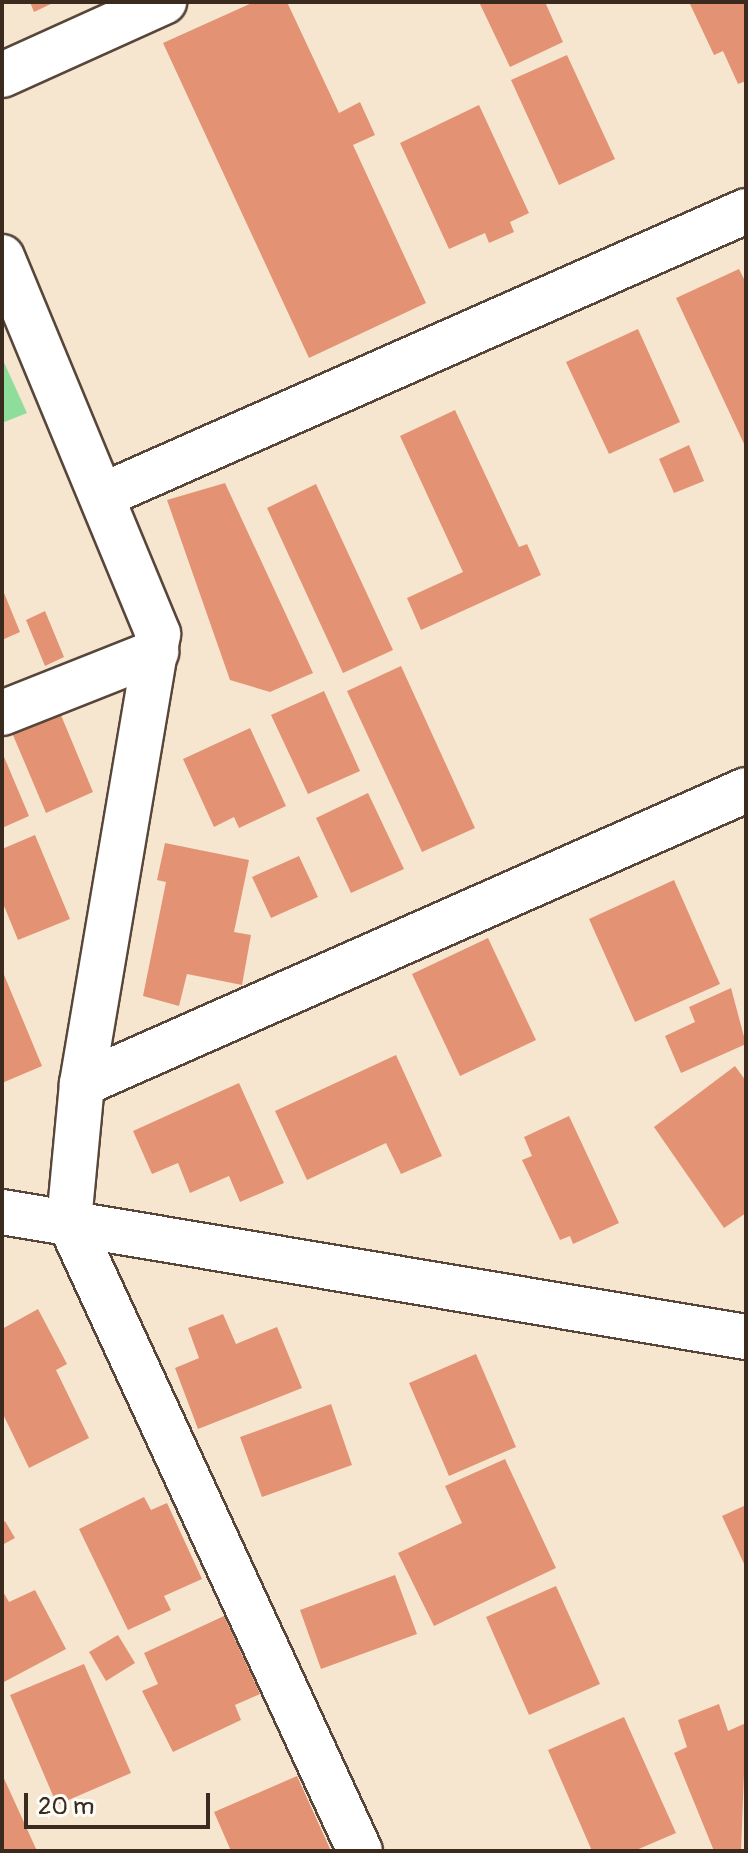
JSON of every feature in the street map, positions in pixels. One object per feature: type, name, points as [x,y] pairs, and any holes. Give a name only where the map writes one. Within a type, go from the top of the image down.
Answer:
[{"type":"street","points":[[2,75],[164,2]]},
{"type":"street","points":[[106,494],[746,211]]},
{"type":"street","points":[[2,257],[106,494],[158,634],[82,1084],[69,1221],[360,1851]]},
{"type":"street","points":[[2,713],[156,652]]},
{"type":"street","points":[[82,1084],[746,790]]},
{"type":"street","points":[[2,1212],[746,1337]]},
{"type":"green space","points":[[2,358],[27,413],[2,423]]},
{"type":"building","points":[[30,2],[55,2],[34,12]]},
{"type":"building","points":[[254,2],[287,2],[339,113],[360,102],[375,135],[353,145],[426,303],[309,358],[163,43]]},
{"type":"building","points":[[479,2],[545,2],[563,42],[510,67]]},
{"type":"building","points":[[689,2],[746,2],[746,81],[738,84],[723,51],[714,55]]},
{"type":"building","points":[[567,55],[615,159],[559,185],[511,80]]},
{"type":"building","points":[[479,105],[529,213],[510,222],[514,232],[489,243],[485,233],[449,249],[400,143]]},
{"type":"building","points":[[739,269],[746,283],[746,448],[676,298]]},
{"type":"building","points":[[638,329],[680,422],[609,454],[566,362]]},
{"type":"building","points":[[455,410],[519,547],[527,544],[541,575],[421,630],[407,598],[463,572],[400,436]]},
{"type":"building","points":[[689,445],[704,481],[674,493],[659,459]]},
{"type":"building","points":[[225,483],[313,673],[270,692],[230,680],[167,500]]},
{"type":"building","points":[[316,484],[393,650],[343,673],[267,508]]},
{"type":"building","points":[[2,588],[20,632],[2,640]]},
{"type":"building","points":[[45,611],[64,657],[45,666],[26,620]]},
{"type":"building","points":[[401,666],[475,828],[422,852],[347,691]]},
{"type":"building","points":[[324,691],[360,771],[308,794],[271,715]]},
{"type":"building","points":[[58,708],[93,792],[46,813],[10,728]]},
{"type":"building","points":[[250,728],[286,806],[239,828],[234,817],[214,827],[183,759]]},
{"type":"building","points":[[2,752],[29,816],[2,828]]},
{"type":"building","points":[[368,793],[404,869],[351,893],[316,818]]},
{"type":"building","points":[[35,835],[70,919],[18,940],[2,901],[2,849]]},
{"type":"building","points":[[165,843],[249,860],[234,932],[251,935],[242,985],[187,974],[179,1006],[143,996],[166,882],[157,880]]},
{"type":"building","points":[[299,856],[318,897],[271,918],[252,877]]},
{"type":"building","points":[[674,880],[720,984],[635,1022],[589,919]]},
{"type":"building","points":[[488,938],[536,1040],[460,1076],[412,974]]},
{"type":"building","points":[[2,970],[42,1066],[2,1083]]},
{"type":"building","points":[[731,988],[746,1044],[681,1073],[665,1036],[695,1022],[689,1007]]},
{"type":"building","points":[[396,1055],[442,1156],[401,1174],[386,1143],[307,1180],[275,1111]]},
{"type":"building","points":[[735,1066],[746,1081],[746,1213],[724,1228],[654,1127]]},
{"type":"building","points":[[239,1083],[284,1183],[240,1202],[229,1176],[190,1193],[178,1163],[152,1174],[133,1131]]},
{"type":"building","points":[[569,1116],[619,1223],[573,1244],[570,1236],[560,1240],[522,1160],[532,1156],[524,1137]]},
{"type":"building","points":[[38,1309],[67,1364],[56,1370],[89,1438],[29,1468],[2,1412],[2,1329]]},
{"type":"building","points":[[223,1314],[236,1344],[277,1327],[302,1388],[198,1429],[175,1368],[199,1358],[188,1328]]},
{"type":"building","points":[[476,1354],[516,1447],[449,1476],[409,1383]]},
{"type":"building","points":[[331,1404],[352,1465],[262,1497],[240,1437]]},
{"type":"building","points":[[505,1459],[556,1568],[434,1626],[398,1553],[462,1523],[445,1486]]},
{"type":"building","points":[[144,1497],[151,1510],[167,1503],[202,1579],[164,1596],[171,1610],[128,1630],[79,1529]]},
{"type":"building","points":[[746,1505],[746,1568],[722,1516]]},
{"type":"building","points":[[5,1521],[15,1538],[2,1545],[2,1523]]},
{"type":"building","points":[[395,1575],[417,1634],[321,1669],[300,1610]]},
{"type":"building","points":[[556,1586],[600,1684],[529,1715],[486,1617]]},
{"type":"building","points":[[2,1590],[9,1602],[35,1590],[66,1649],[2,1683]]},
{"type":"building","points":[[224,1616],[260,1694],[235,1705],[241,1720],[173,1752],[142,1691],[158,1684],[144,1653]]},
{"type":"building","points":[[118,1635],[135,1663],[106,1681],[89,1652]]},
{"type":"building","points":[[84,1664],[131,1773],[57,1805],[10,1695]]},
{"type":"building","points":[[719,1704],[728,1731],[746,1723],[741,1851],[714,1851],[674,1753],[687,1747],[678,1720]]},
{"type":"building","points":[[624,1717],[676,1833],[634,1851],[592,1851],[548,1750]]},
{"type":"building","points":[[2,1774],[37,1851],[2,1851]]},
{"type":"building","points":[[297,1776],[331,1851],[231,1851],[214,1812]]}]
